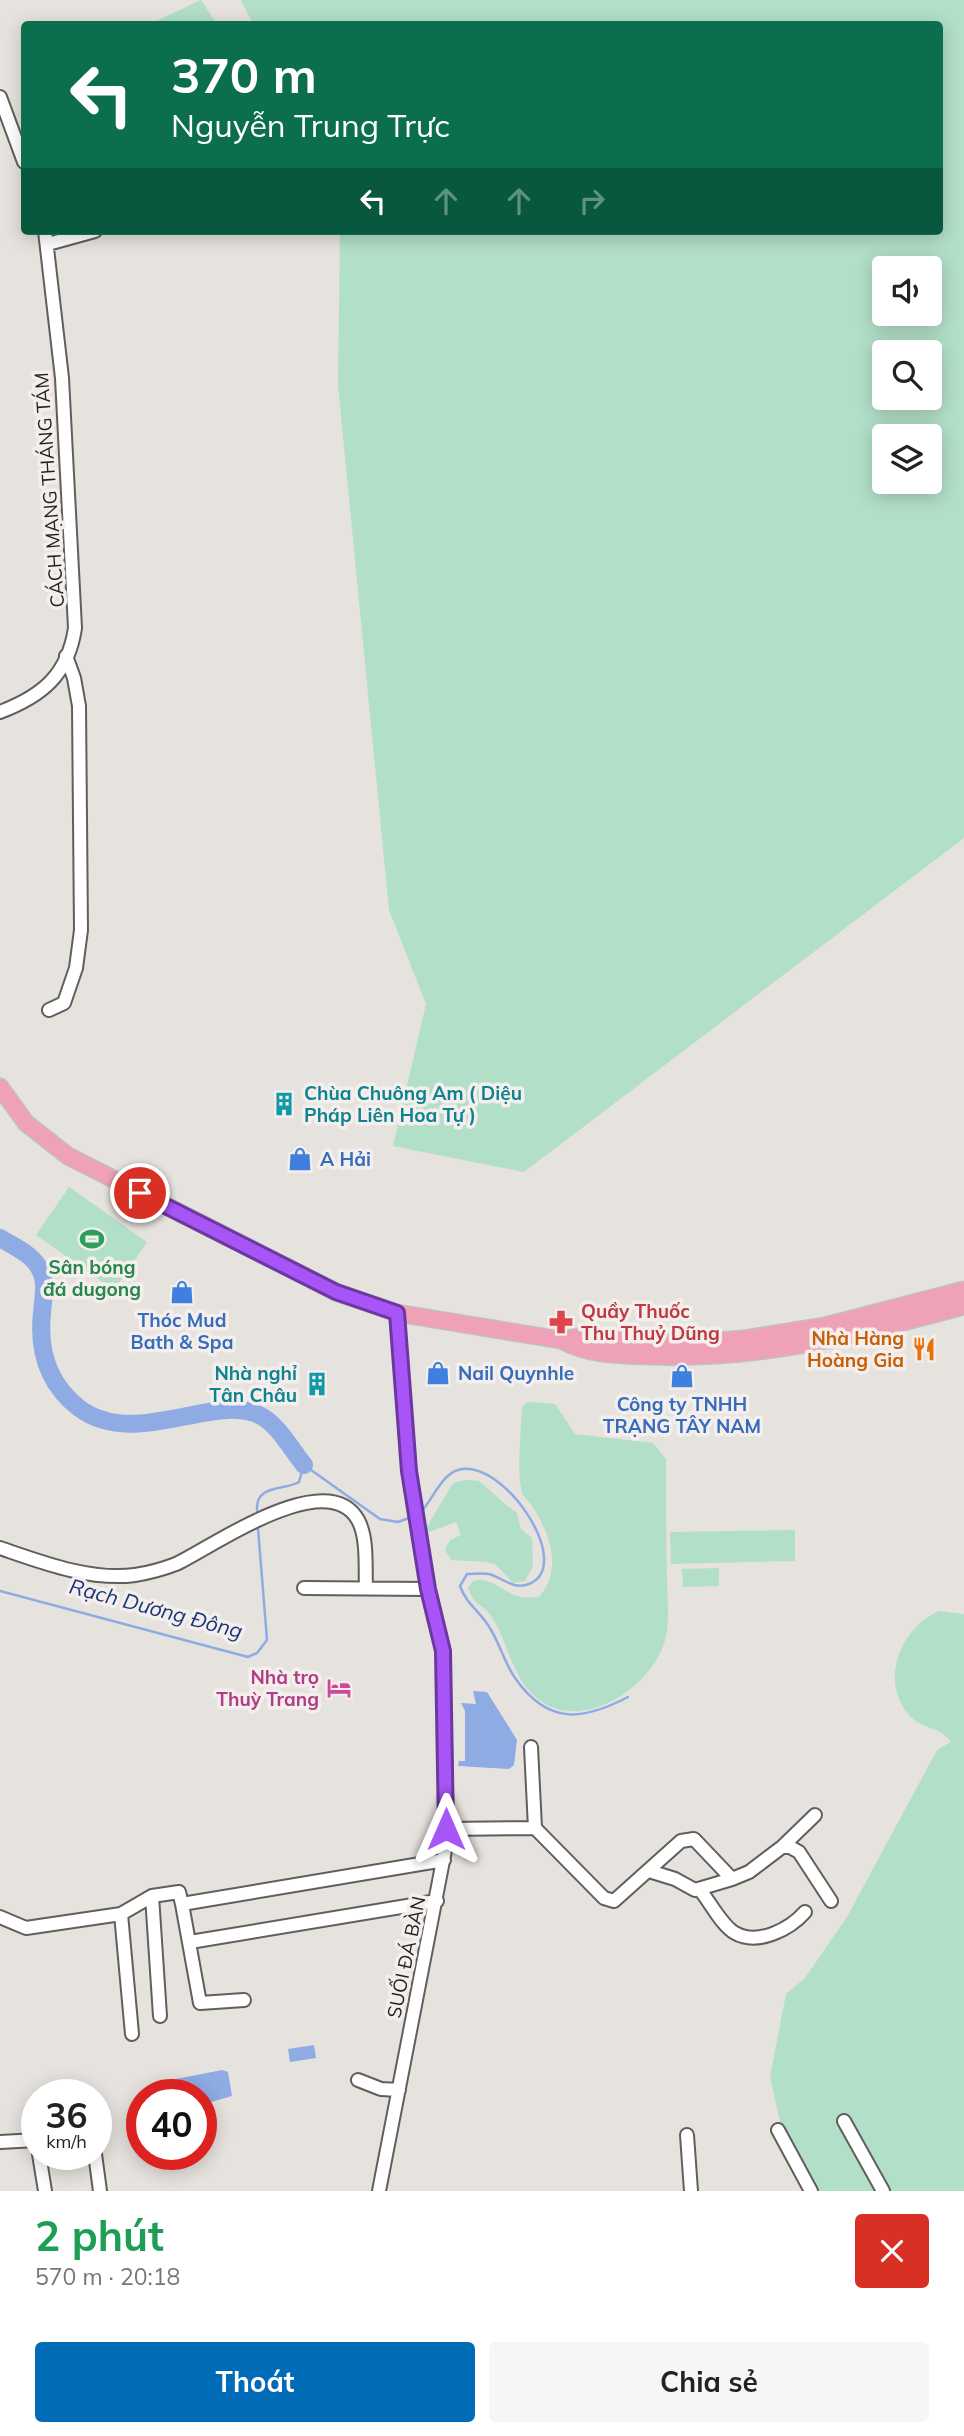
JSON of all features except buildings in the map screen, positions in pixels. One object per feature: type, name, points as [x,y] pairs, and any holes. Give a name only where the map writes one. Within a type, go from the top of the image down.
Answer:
[{"type":"main road","points":[[0,1087],[26,1123],[68,1156],[336,1292],[397,1313],[561,1340],[578,1349],[669,1356],[729,1355],[834,1341],[964,1306]]},
{"type":"main road","points":[[561,1340],[583,1336],[692,1343],[756,1338],[825,1326],[964,1290]]},
{"type":"street","points":[[0,97],[21,154]]},
{"type":"street","name":"CÁCH MẠNG THÁNG TÁM","points":[[0,712],[21,704],[50,686],[73,640],[76,611],[62,378],[47,237]]},
{"type":"street","points":[[49,1010],[64,1003],[70,989],[81,930],[79,706],[74,678],[66,656]]},
{"type":"street","name":"SUỐI ĐÁ BÀN","points":[[379,2191],[437,1901],[446,1829],[443,1651],[428,1589],[409,1471],[397,1313]]},
{"type":"street","points":[[0,1548],[85,1572],[134,1575],[173,1565],[239,1528],[302,1504],[336,1504],[348,1509],[361,1527],[366,1588]]},
{"type":"street","points":[[304,1588],[428,1589]]},
{"type":"street","points":[[531,1747],[535,1828],[609,1900],[619,1899],[676,1845],[690,1839],[698,1843],[732,1879]]},
{"type":"street","points":[[700,1890],[749,1872],[782,1847],[815,1815]]},
{"type":"street","points":[[446,1829],[535,1828]]},
{"type":"street","points":[[782,1847],[790,1847],[799,1853],[831,1901]]},
{"type":"street","points":[[182,1904],[444,1860]]},
{"type":"street","points":[[649,1871],[700,1890],[732,1930],[748,1937],[784,1930],[805,1912]]},
{"type":"street","points":[[0,1917],[26,1928],[121,1914],[152,1896],[179,1892],[200,2003],[244,2000]]},
{"type":"street","points":[[152,1896],[160,2016]]},
{"type":"street","points":[[190,1942],[437,1901]]},
{"type":"street","points":[[121,1914],[132,2034]]},
{"type":"street","points":[[358,2080],[381,2089],[399,2090]]},
{"type":"street","points":[[844,2121],[883,2191]]},
{"type":"street","points":[[778,2130],[811,2191]]},
{"type":"street","points":[[687,2135],[691,2191]]},
{"type":"street","points":[[0,2142],[21,2141]]},
{"type":"street","points":[[42,2170],[45,2191]]},
{"type":"street","points":[[97,2170],[100,2191]]},
{"type":"green space","points":[[201,0],[215,21],[156,21]]},
{"type":"green space","points":[[241,0],[964,0],[964,838],[524,1172],[393,1146],[426,1004],[389,910],[338,385],[340,235],[943,235],[943,21],[252,21]]},
{"type":"green space","name":"Sân bóng đá dugong","points":[[69,1187],[147,1242],[114,1290],[36,1235]]},
{"type":"green space","points":[[527,1402],[555,1404],[575,1434],[653,1443],[666,1459],[666,1636],[648,1672],[633,1687],[596,1708],[576,1711],[556,1709],[529,1691],[516,1671],[497,1626],[485,1609],[474,1600],[468,1588],[473,1581],[482,1580],[517,1596],[539,1597],[551,1575],[549,1540],[521,1489],[519,1458],[522,1407]]},
{"type":"green space","points":[[479,1481],[517,1513],[521,1529],[532,1538],[533,1566],[525,1581],[513,1583],[496,1565],[487,1562],[451,1560],[445,1550],[450,1540],[461,1535],[456,1522],[429,1532],[425,1530],[453,1483]]},
{"type":"green space","points":[[795,1530],[795,1561],[671,1564],[670,1532]]},
{"type":"green space","points":[[719,1568],[719,1586],[683,1587],[682,1569]]},
{"type":"green space","points":[[939,1611],[964,1614],[964,2191],[812,2191],[782,2130],[770,2077],[786,1994],[805,1978],[847,1917],[937,1750],[951,1742],[908,1714],[899,1700],[895,1685],[895,1670],[905,1641],[914,1629]]},
{"type":"water","points":[[473,1691],[487,1692],[517,1740],[514,1765],[509,1769],[458,1766],[459,1761],[465,1761],[465,1711],[461,1703],[476,1704]]},
{"type":"water","points":[[314,2045],[316,2058],[290,2062],[288,2049]]},
{"type":"water","points":[[222,2070],[228,2072],[232,2096],[217,2100],[217,2079],[176,2079]]},
{"type":"waterway","name":"Rạch Dương Đông","points":[[0,1238],[31,1257],[41,1272],[44,1289],[41,1327],[47,1366],[68,1399],[79,1408],[100,1419],[123,1424],[147,1423],[217,1411],[238,1410],[257,1414],[277,1429],[304,1465]]},
{"type":"waterway","points":[[304,1465],[380,1519],[398,1522],[414,1516]]},
{"type":"waterway","name":"Rạch Dương Đông","points":[[257,1511],[260,1496],[265,1492],[299,1482],[304,1465]]},
{"type":"waterway","points":[[420,1513],[447,1477],[458,1470],[476,1470],[494,1479],[512,1495],[528,1515],[539,1536],[544,1556],[541,1573],[529,1584],[518,1586],[489,1574],[467,1574],[460,1586],[465,1597],[492,1631],[515,1678],[540,1704],[553,1711],[581,1714],[596,1711],[628,1697]]},
{"type":"waterway","name":"Rạch Dương Đông","points":[[0,1591],[248,1657],[257,1653],[267,1640],[258,1528]]},
{"type":"place","name":"Chùa Chuông Am ( Diệu Pháp Liên Hoa Tự )","points":[[284,1104]]},
{"type":"place","name":"A Hải","points":[[300,1159]]},
{"type":"place","name":"Sân bóng đá dugong","points":[[92,1239]]},
{"type":"place","name":"Thóc Mud Bath & Spa","points":[[182,1292]]},
{"type":"place","name":"Quầy Thuốc Thu Thuỷ Dũng","points":[[561,1322]]},
{"type":"place","name":"Nhà Hàng Hoàng Gia","points":[[924,1349]]},
{"type":"place","name":"Nail Quynhle","points":[[438,1373]]},
{"type":"place","name":"Công ty TNHH TRẠNG TÂY NAM","points":[[682,1376]]},
{"type":"place","name":"Nhà nghỉ Tân Châu","points":[[317,1384]]},
{"type":"place","name":"Nhà trọ Thuỳ Trang","points":[[339,1688]]},
{"type":"route","points":[[140,1193],[336,1292],[397,1313],[409,1471],[428,1589],[443,1651],[446,1829]]}]
